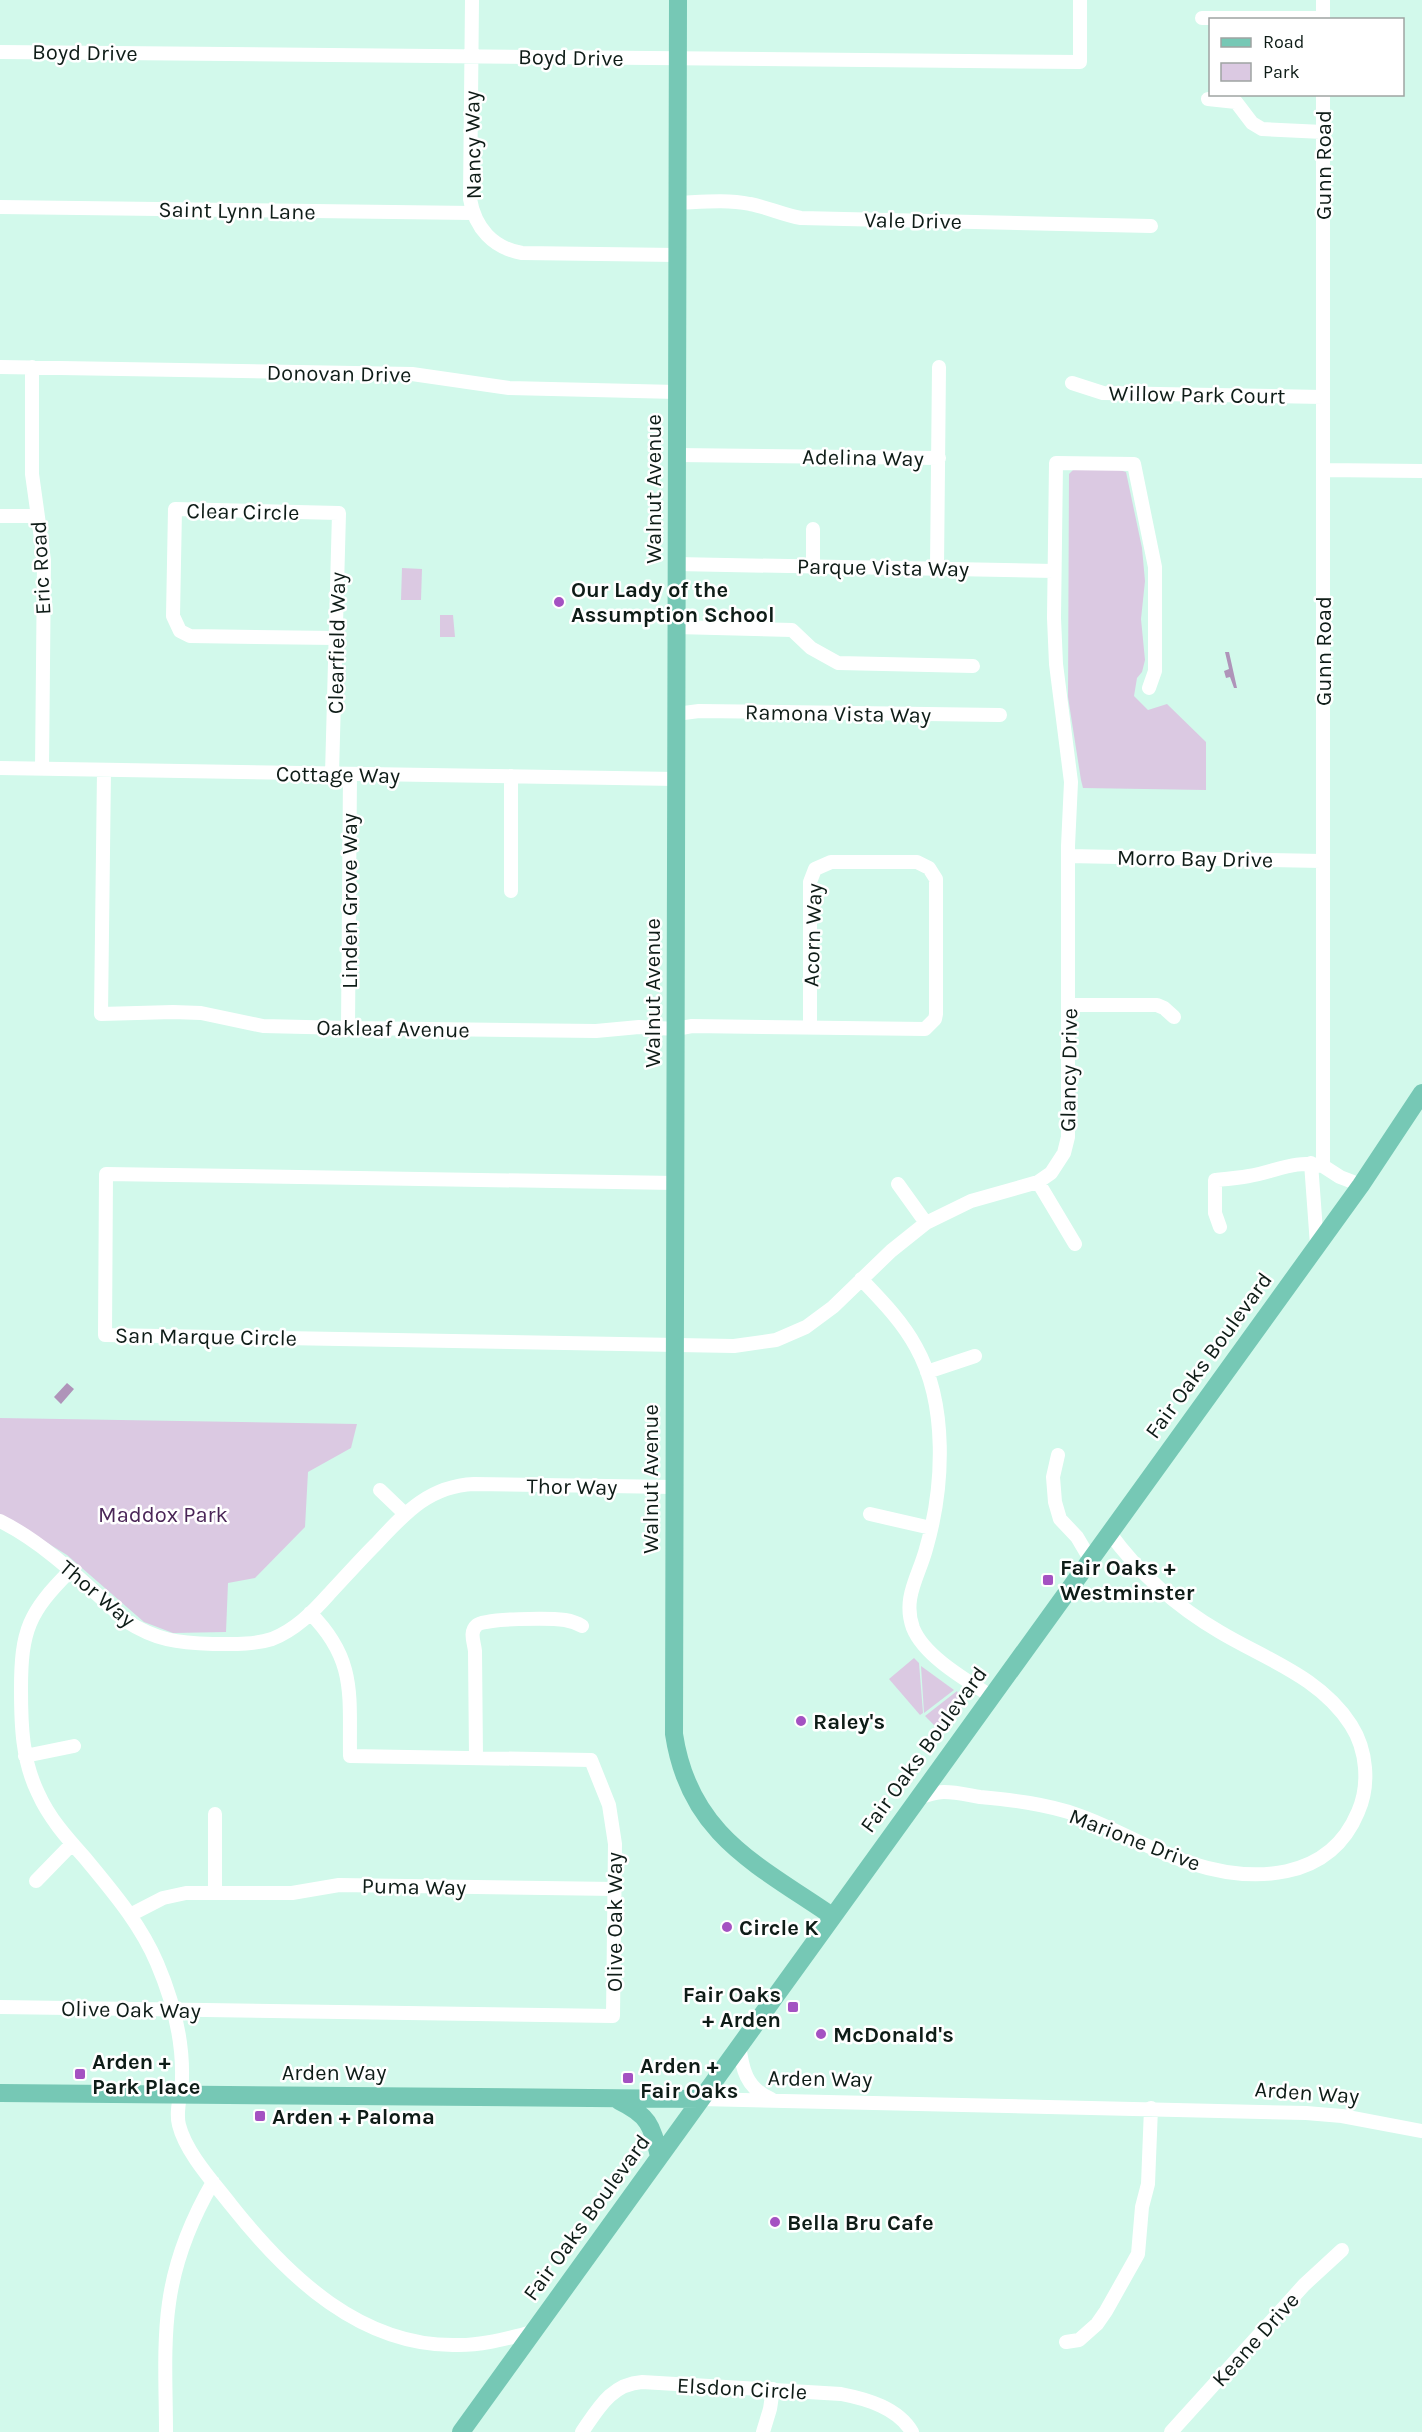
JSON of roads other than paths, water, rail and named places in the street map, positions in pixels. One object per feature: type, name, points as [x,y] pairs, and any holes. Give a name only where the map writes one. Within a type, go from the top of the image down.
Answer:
[{"type":"main road","name":"Walnut Avenue","points":[[678,0],[674,1725],[681,1768],[704,1815],[726,1841],[752,1862],[832,1916]]},
{"type":"main road","name":"Fair Oaks Boulevard","points":[[461,2432],[1361,1185],[1422,1093]]},
{"type":"main road","name":"Arden Way","points":[[0,2093],[700,2099]]},
{"type":"main road","points":[[615,2098],[637,2110],[653,2128],[659,2156]]},
{"type":"street","name":"Nancy Way","points":[[472,0],[470,199],[473,213],[480,226],[495,243],[508,250],[522,253],[677,255]]},
{"type":"street","name":"Boyd Drive","points":[[0,52],[1080,62],[1080,0]]},
{"type":"street","points":[[1323,0],[1323,18]]},
{"type":"street","points":[[1202,18],[1209,18]]},
{"type":"street","name":"Gunn Road","points":[[1317,1245],[1322,861],[1323,96]]},
{"type":"street","points":[[1208,99],[1236,102],[1252,123],[1262,129],[1323,132]]},
{"type":"street","name":"Vale Drive","points":[[677,202],[730,201],[752,204],[783,215],[801,218],[1151,226]]},
{"type":"street","name":"Saint Lynn Lane","points":[[0,207],[473,213]]},
{"type":"street","name":"Donovan Drive","points":[[0,367],[412,374],[509,388],[677,392]]},
{"type":"street","name":"Eric Road","points":[[32,367],[32,474],[44,560],[42,769]]},
{"type":"street","points":[[939,367],[939,458]]},
{"type":"street","name":"Willow Park Court","points":[[1072,383],[1103,393],[1323,397]]},
{"type":"street","name":"Adelina Way","points":[[677,455],[939,458],[937,568]]},
{"type":"street","name":"Glancy Drive","points":[[675,1346],[753,1345],[776,1340],[815,1322],[903,1240],[926,1223],[971,1200],[1038,1182],[1056,1167],[1064,1153],[1068,1137],[1070,1005],[1068,856],[1071,782],[1056,664],[1054,571],[1056,463],[1134,464],[1155,567],[1155,671],[1149,688]]},
{"type":"street","points":[[1323,470],[1422,471]]},
{"type":"street","name":"Clear Circle","points":[[336,638],[190,636],[180,631],[173,616],[175,509],[339,513]]},
{"type":"street","name":"Clearfield Way","points":[[332,774],[339,513]]},
{"type":"street","points":[[0,516],[38,516]]},
{"type":"street","points":[[813,529],[813,566]]},
{"type":"street","name":"Parque Vista Way","points":[[676,564],[1054,571]]},
{"type":"street","points":[[676,627],[792,630],[811,648],[838,663],[973,666]]},
{"type":"street","name":"Ramona Vista Way","points":[[676,714],[699,711],[1000,715]]},
{"type":"street","name":"Cottage Way","points":[[0,768],[676,779]]},
{"type":"street","name":"Oakleaf Avenue","points":[[104,770],[101,1014],[173,1012],[201,1014],[263,1026],[348,1028],[597,1031],[639,1027],[675,1029],[692,1026],[917,1030],[930,1026]]},
{"type":"street","name":"Linden Grove Way","points":[[348,1028],[350,774]]},
{"type":"street","points":[[511,891],[512,776]]},
{"type":"street","name":"Morro Bay Drive","points":[[1068,856],[1322,861]]},
{"type":"street","name":"Acorn Way","points":[[810,1028],[810,882],[815,869],[831,862],[917,862],[925,865],[933,873],[936,879],[936,1014],[930,1026]]},
{"type":"street","points":[[1070,1005],[1157,1005],[1174,1017]]},
{"type":"street","points":[[1221,1227],[1215,1213],[1215,1180],[1250,1176],[1306,1162],[1361,1185]]},
{"type":"street","name":"San Marque Circle","points":[[675,1183],[106,1174],[105,1335],[659,1343],[675,1346]]},
{"type":"street","points":[[1038,1182],[1075,1244]]},
{"type":"street","points":[[898,1184],[926,1223]]},
{"type":"street","points":[[861,1279],[908,1334],[927,1372],[934,1400],[938,1435],[938,1471],[931,1528],[909,1596],[912,1626],[919,1640],[929,1652],[991,1696]]},
{"type":"street","points":[[927,1372],[975,1356]]},
{"type":"street","points":[[1058,1455],[1053,1477],[1055,1502],[1063,1523],[1077,1537],[1090,1559]]},
{"type":"street","name":"Thor Way","points":[[0,1521],[33,1540],[126,1621],[152,1635],[180,1643],[234,1644],[271,1639],[290,1629],[310,1613],[404,1513],[432,1494],[465,1485],[674,1487]]},
{"type":"street","points":[[380,1490],[404,1513]]},
{"type":"street","points":[[870,1514],[931,1528]]},
{"type":"street","name":"Marione Drive","points":[[917,1798],[942,1792],[1046,1806],[1100,1822],[1189,1863],[1234,1873],[1275,1874],[1308,1865],[1330,1852],[1347,1833],[1359,1810],[1365,1786],[1365,1768],[1356,1736],[1343,1713],[1305,1679],[1221,1633],[1182,1606],[1144,1573],[1109,1533]]},
{"type":"street","points":[[70,1571],[41,1603],[27,1628],[23,1643],[21,1718],[26,1756],[38,1793],[58,1826],[130,1915],[156,1961],[173,2010],[180,2047],[182,2078],[178,2118],[182,2132],[213,2182],[251,2228],[297,2276],[335,2308],[393,2337],[436,2345],[480,2344],[532,2332]]},
{"type":"street","name":"Olive Oak Way","points":[[0,2007],[613,2016],[615,1889],[613,1824],[603,1785],[591,1760],[350,1756],[347,1675],[335,1642],[310,1613]]},
{"type":"street","points":[[476,1758],[473,1630],[484,1621],[509,1619],[560,1620],[582,1626]]},
{"type":"street","points":[[26,1756],[74,1746]]},
{"type":"street","points":[[215,1814],[215,1892]]},
{"type":"street","points":[[36,1881],[72,1844]]},
{"type":"street","name":"Puma Way","points":[[130,1915],[148,1904],[186,1893],[292,1893],[339,1885],[615,1889]]},
{"type":"street","points":[[739,2044],[742,2069],[747,2079],[761,2095],[775,2101]]},
{"type":"street","name":"Arden Way","points":[[700,2099],[1306,2113],[1342,2116],[1422,2131]]},
{"type":"street","points":[[1066,2342],[1079,2340],[1097,2324],[1138,2254],[1142,2207],[1148,2184],[1151,2108]]},
{"type":"street","points":[[166,2432],[168,2323],[173,2283],[180,2253],[191,2224],[213,2182]]},
{"type":"street","name":"Keane Drive","points":[[1171,2432],[1304,2285],[1342,2250]]},
{"type":"street","name":"Elsdon Circle","points":[[582,2432],[609,2395],[635,2382],[841,2394],[866,2399],[897,2415],[912,2432]]},
{"type":"street","points":[[763,2432],[770,2409],[772,2389]]},
{"type":"place","name":"Our Lady of the Assumption School","points":[[559,602]]},
{"type":"place","name":"Fair Oaks + Westminster","points":[[1048,1580]]},
{"type":"place","name":"Raley's","points":[[801,1721]]},
{"type":"place","name":"Circle K","points":[[727,1927]]},
{"type":"place","name":"Fair Oaks + Arden","points":[[793,2007]]},
{"type":"place","name":"McDonald's","points":[[821,2034]]},
{"type":"place","name":"Arden + Park Place","points":[[80,2074]]},
{"type":"place","name":"Arden + Fair Oaks","points":[[628,2078]]},
{"type":"place","name":"Arden + Paloma","points":[[260,2116]]},
{"type":"place","name":"Bella Bru Cafe","points":[[775,2222]]},
{"type":"park label","name":"Maddox Park","points":[[163,1514]]}]
